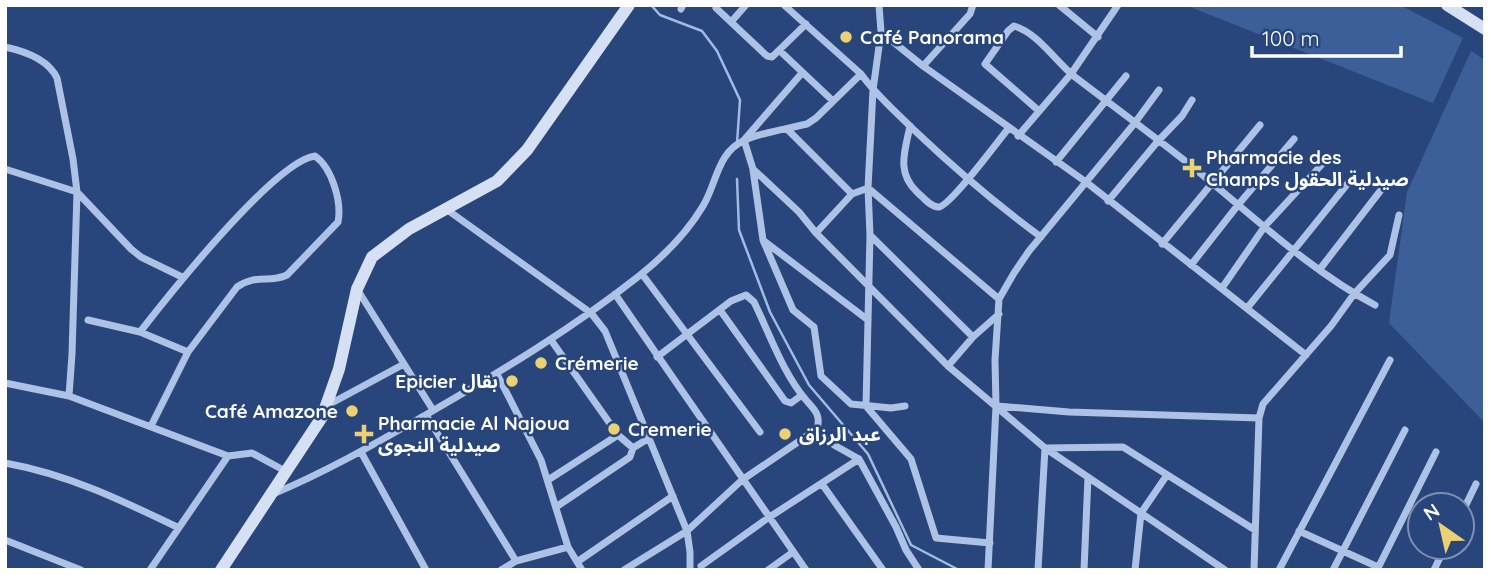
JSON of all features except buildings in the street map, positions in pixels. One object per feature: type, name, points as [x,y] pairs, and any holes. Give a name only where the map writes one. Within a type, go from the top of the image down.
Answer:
[{"type":"street","points":[[221,570],[321,417],[345,344],[357,289],[372,257],[387,243],[409,229],[496,181],[527,150],[629,5]]},
{"type":"street","points":[[731,22],[746,5]]},
{"type":"street","points":[[784,5],[861,74],[873,90],[968,179],[1002,209],[1041,237]]},
{"type":"street","points":[[879,5],[881,32],[873,90],[868,188],[870,236],[866,406],[911,459],[936,538],[990,544]]},
{"type":"street","points":[[923,66],[970,14],[973,5]]},
{"type":"street","points":[[1059,5],[1098,37]]},
{"type":"street","points":[[1018,136],[1071,74],[1118,5]]},
{"type":"street","points":[[1447,5],[1485,29]]},
{"type":"street","points":[[716,8],[766,56],[772,57],[780,51],[806,24]]},
{"type":"street","points":[[1039,111],[985,64],[1008,31],[1017,26],[1071,74],[1293,249],[1354,294],[1375,305]]},
{"type":"street","points":[[881,32],[1008,129],[1086,183],[1306,355]]},
{"type":"street","points":[[5,47],[32,56],[53,70],[71,146],[77,192],[69,396]]},
{"type":"street","points":[[780,51],[833,101]]},
{"type":"street","points":[[273,494],[361,452],[497,373],[591,313],[642,274],[665,254],[705,204],[723,159],[744,140],[802,73]]},
{"type":"street","points":[[744,140],[807,124],[861,74]]},
{"type":"street","points":[[1056,162],[1126,76]]},
{"type":"street","points":[[988,570],[999,299],[1014,273],[1041,237],[1135,124],[1159,90]]},
{"type":"street","points":[[1108,201],[1182,116],[1192,100]]},
{"type":"street","points":[[1162,244],[1260,125]]},
{"type":"street","points":[[910,126],[904,173],[907,182],[932,205],[939,207],[968,179],[1008,129]]},
{"type":"street","points":[[787,129],[852,194]]},
{"type":"street","points":[[1191,265],[1294,139]]},
{"type":"street","points":[[744,140],[753,169],[763,240],[793,310],[814,327],[821,376],[851,404],[905,406]]},
{"type":"street","points":[[140,332],[182,277],[250,205],[296,162],[315,156],[320,160],[329,173],[334,190],[339,211],[338,222],[287,275],[280,278],[257,278],[237,288],[188,352],[151,426]]},
{"type":"street","points":[[1222,288],[1265,226],[1325,160]]},
{"type":"street","points":[[5,169],[77,192],[141,257],[182,277]]},
{"type":"street","points":[[753,169],[799,212],[816,233],[948,366],[1045,448],[1225,570]]},
{"type":"street","points":[[1248,307],[1353,177]]},
{"type":"street","points":[[816,233],[852,194],[868,188]]},
{"type":"street","points":[[868,188],[999,299]]},
{"type":"street","points":[[1320,270],[1381,190]]},
{"type":"street","points":[[446,209],[591,313],[605,331],[687,531],[690,570]]},
{"type":"street","points":[[1254,570],[1259,418],[1263,404],[1331,326],[1354,294],[1390,256],[1399,215]]},
{"type":"street","points":[[870,236],[973,337]]},
{"type":"street","points":[[763,240],[868,320]]},
{"type":"street","points":[[642,274],[760,432]]},
{"type":"street","points":[[357,289],[404,364],[429,413],[516,561]]},
{"type":"street","points":[[615,295],[806,570]]},
{"type":"street","points":[[624,570],[687,531],[742,480],[817,429],[820,420],[790,379],[750,298],[746,295],[720,310],[657,357]]},
{"type":"street","points":[[720,310],[785,401],[791,403],[802,395]]},
{"type":"street","points":[[948,366],[973,337],[999,314]]},
{"type":"street","points":[[88,320],[140,332],[188,352]]},
{"type":"street","points":[[551,340],[618,435],[633,448]]},
{"type":"street","points":[[1279,570],[1390,360]]},
{"type":"street","points":[[326,405],[404,364]]},
{"type":"street","points":[[497,373],[533,441],[568,547],[582,570]]},
{"type":"street","points":[[5,383],[69,396],[228,456],[251,453],[287,472]]},
{"type":"street","points":[[996,406],[1069,412],[1259,418]]},
{"type":"street","points":[[817,429],[834,445],[859,458],[915,569]]},
{"type":"street","points":[[1333,570],[1405,429]]},
{"type":"street","points":[[548,480],[618,435]]},
{"type":"street","points":[[556,507],[630,457],[633,448],[649,438]]},
{"type":"street","points":[[1045,448],[1123,447],[1255,530]]},
{"type":"street","points":[[1038,570],[1045,448]]},
{"type":"street","points":[[361,452],[426,570]]},
{"type":"street","points":[[1300,531],[1378,568],[1436,452]]},
{"type":"street","points":[[150,570],[228,456]]},
{"type":"street","points":[[690,552],[703,568],[768,518],[859,458]]},
{"type":"street","points":[[5,463],[51,473],[83,484],[177,527]]},
{"type":"street","points":[[1135,570],[1141,513],[1167,475]]},
{"type":"street","points":[[1084,570],[1088,477]]},
{"type":"street","points":[[822,484],[883,570]]},
{"type":"street","points":[[1473,491],[1476,484]]},
{"type":"street","points":[[577,562],[673,496]]},
{"type":"street","points":[[5,540],[81,570]]},
{"type":"street","points":[[501,570],[516,561],[568,547]]},
{"type":"street","points":[[768,570],[793,552]]},
{"type":"shaded area","points":[[1185,5],[1400,5],[1463,38],[1433,103]]},
{"type":"shaded area","points":[[1471,51],[1485,60],[1485,423],[1389,323],[1407,192]]},
{"type":"waterway","points":[[651,5],[660,15],[702,31],[717,51],[740,100],[737,143]]},
{"type":"waterway","points":[[737,179],[739,230],[770,312],[809,385],[868,454],[911,545],[959,570]]},
{"type":"place","name":"Café Panorama","points":[[846,37]]},
{"type":"place","name":"Pharmacie des Champs صيدلية الحقول","points":[[1192,168]]},
{"type":"place","name":"Crémerie","points":[[541,363]]},
{"type":"place","name":"Epicier بقال","points":[[512,381]]},
{"type":"place","name":"Café Amazone","points":[[352,411]]},
{"type":"place","name":"Cremerie","points":[[614,429]]},
{"type":"place","name":"Pharmacie Al Najoua صيدلية النجوى","points":[[364,434]]},
{"type":"place","name":"عبد الرزاق","points":[[785,434]]}]
